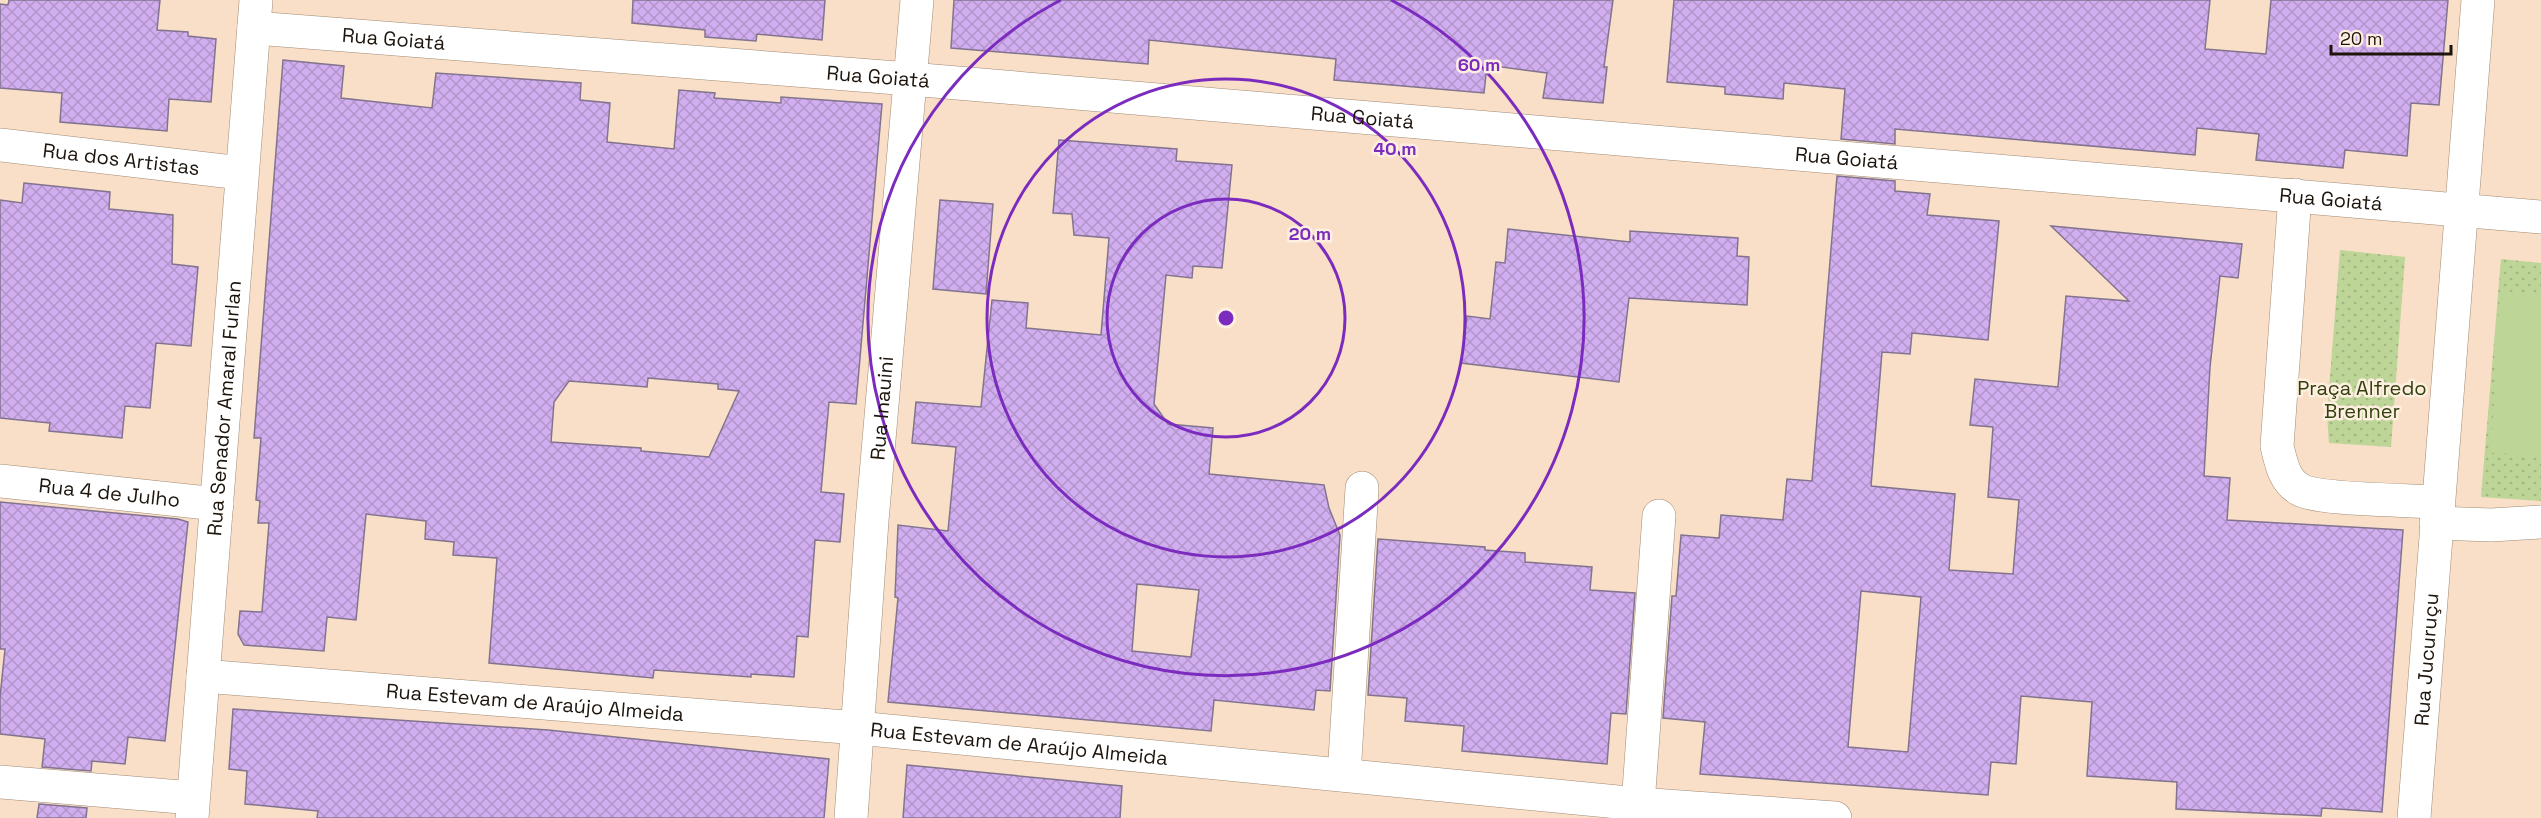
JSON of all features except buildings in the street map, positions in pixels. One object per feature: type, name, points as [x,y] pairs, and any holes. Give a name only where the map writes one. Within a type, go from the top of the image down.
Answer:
[{"type":"street","name":"Rua Inauini","points":[[851,818],[872,521],[917,0]]},
{"type":"street","points":[[2437,512],[2478,0]]},
{"type":"street","name":"Rua Goiatá","points":[[255,14],[910,79],[2541,217]]},
{"type":"street","name":"Rua Senador Amaral Furlan","points":[[193,808],[255,14]]},
{"type":"street","name":"Rua dos Artistas","points":[[0,145],[241,172]]},
{"type":"street","points":[[2295,195],[2277,446],[2285,475],[2301,490],[2326,495],[2437,512],[2491,525],[2541,522]]},
{"type":"street","name":"Rua 4 de Julho","points":[[0,481],[217,504]]},
{"type":"street","points":[[1344,775],[1362,488]]},
{"type":"street","name":"Rua Jucuruçu","points":[[2414,818],[2437,512]]},
{"type":"street","points":[[1638,804],[1659,516]]},
{"type":"street","name":"Rua Estevam de Araújo Almeida","points":[[203,676],[858,728],[1638,804],[1835,818]]},
{"type":"street","points":[[0,782],[193,808]]},
{"type":"green space","name":"Praça Alfredo Brenner","points":[[2340,250],[2405,257],[2391,447],[2329,443],[2327,415]]},
{"type":"green space","points":[[2501,259],[2541,263],[2541,501],[2481,497]]},
{"type":"green space","points":[[2500,291],[2541,294],[2541,455],[2491,453]]}]
